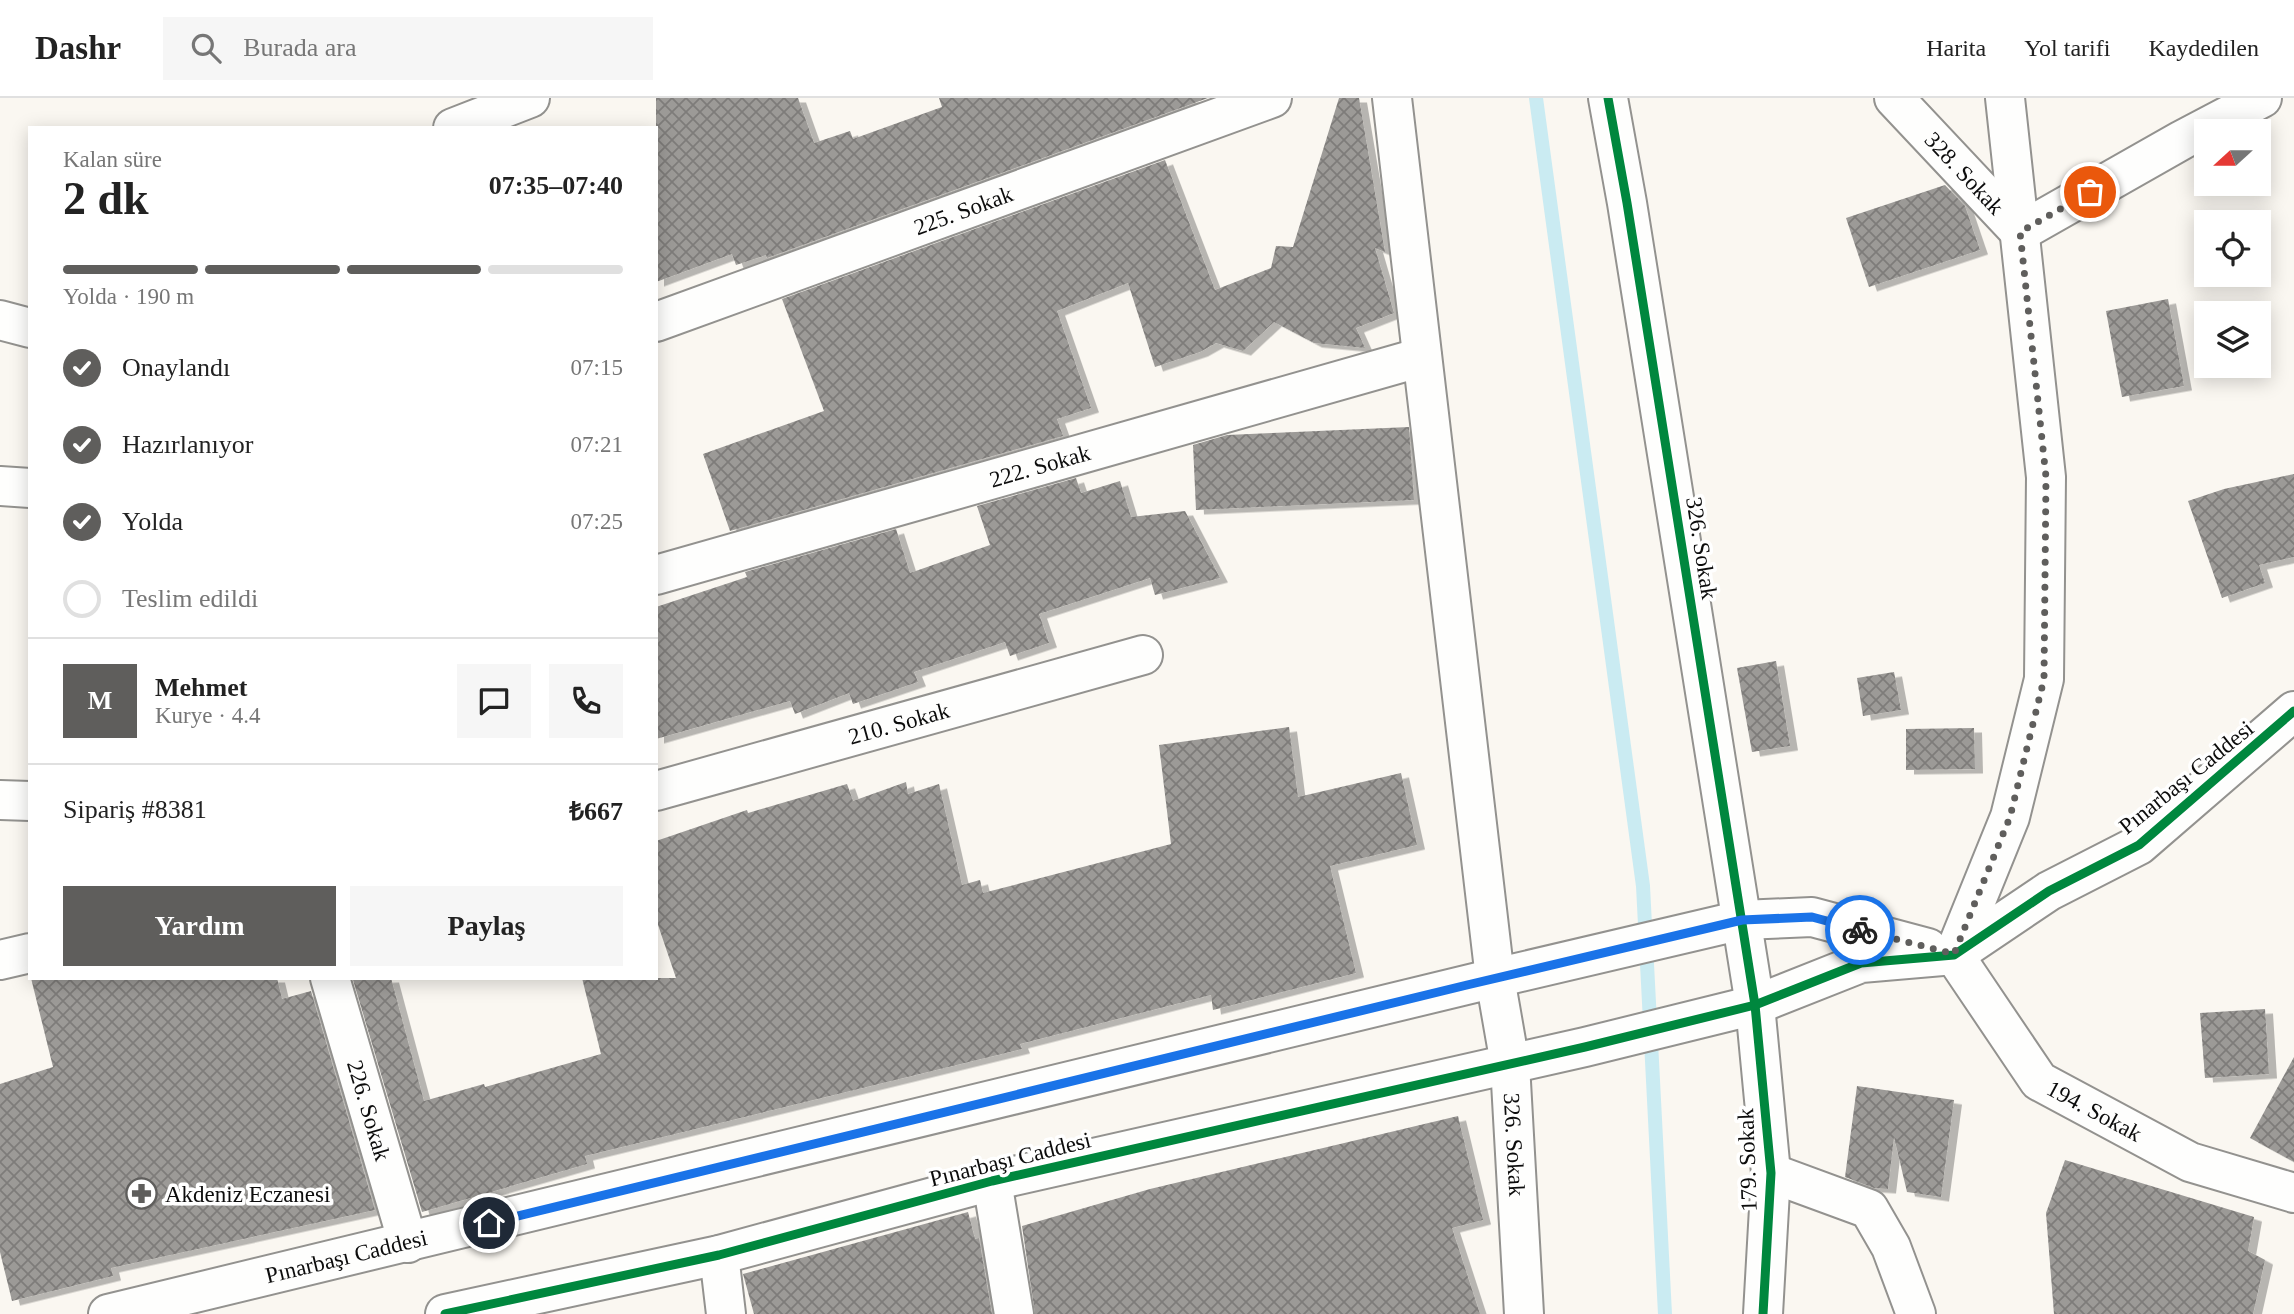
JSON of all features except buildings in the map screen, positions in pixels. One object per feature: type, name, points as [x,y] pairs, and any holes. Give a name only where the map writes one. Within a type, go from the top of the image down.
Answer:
[{"type":"street","points":[[458,126],[530,98]]},
{"type":"street","name":"225. Sokak","points":[[658,321],[1272,98]]},
{"type":"street","name":"326. Sokak","points":[[1392,98],[1494,978],[1510,1064],[1524,1314]]},
{"type":"street","name":"326. Sokak","points":[[1608,98],[1755,1005]]},
{"type":"street","name":"328. Sokak","points":[[1894,98],[2020,232],[2262,98]]},
{"type":"street","points":[[1954,954],[2010,817],[2044,679],[2046,477],[2006,98]]},
{"type":"street","points":[[0,320],[28,327]]},
{"type":"street","name":"222. Sokak","points":[[658,574],[1422,357]]},
{"type":"street","points":[[0,486],[28,488]]},
{"type":"street","name":"210. Sokak","points":[[658,790],[1143,655]]},
{"type":"street","name":"Pınarbaşı Caddesi","points":[[445,1314],[719,1255],[992,1181],[1585,1047],[1755,1005],[1861,963],[1954,954],[2049,891],[2139,845],[2294,711]]},
{"type":"street","points":[[0,800],[28,800]]},
{"type":"street","name":"Pınarbaşı Caddesi","points":[[108,1314],[1742,920],[1812,917],[1954,954]]},
{"type":"street","points":[[0,960],[28,953]]},
{"type":"street","name":"194. Sokak","points":[[1954,954],[2039,1081],[2190,1162],[2294,1193]]},
{"type":"street","name":"226. Sokak","points":[[331,980],[408,1243]]},
{"type":"street","name":"179. Sokak","points":[[1755,1005],[1771,1173],[1763,1314]]},
{"type":"street","points":[[1771,1173],[1869,1209],[1891,1247],[1916,1314]]},
{"type":"street","points":[[992,1181],[1014,1314]]},
{"type":"street","points":[[719,1255],[726,1314]]},
{"type":"waterway","points":[[1536,98],[1643,886],[1665,1314]]},
{"type":"cycle path","points":[[1608,98],[1755,1005],[1771,1173],[1763,1314]]},
{"type":"cycle path","points":[[445,1314],[719,1255],[992,1181],[1585,1047],[1755,1005],[1861,963],[1954,955],[2049,891],[2139,845],[2294,711]]},
{"type":"way so far","points":[[1860,930],[1954,954],[2010,817],[2044,679],[2046,477],[2020,232],[2090,192]]},
{"type":"place","name":"Akdeniz Eczanesi","points":[[142,1194]]},
{"type":"route","points":[[489,1223],[1742,920],[1812,917],[1860,930]]}]
